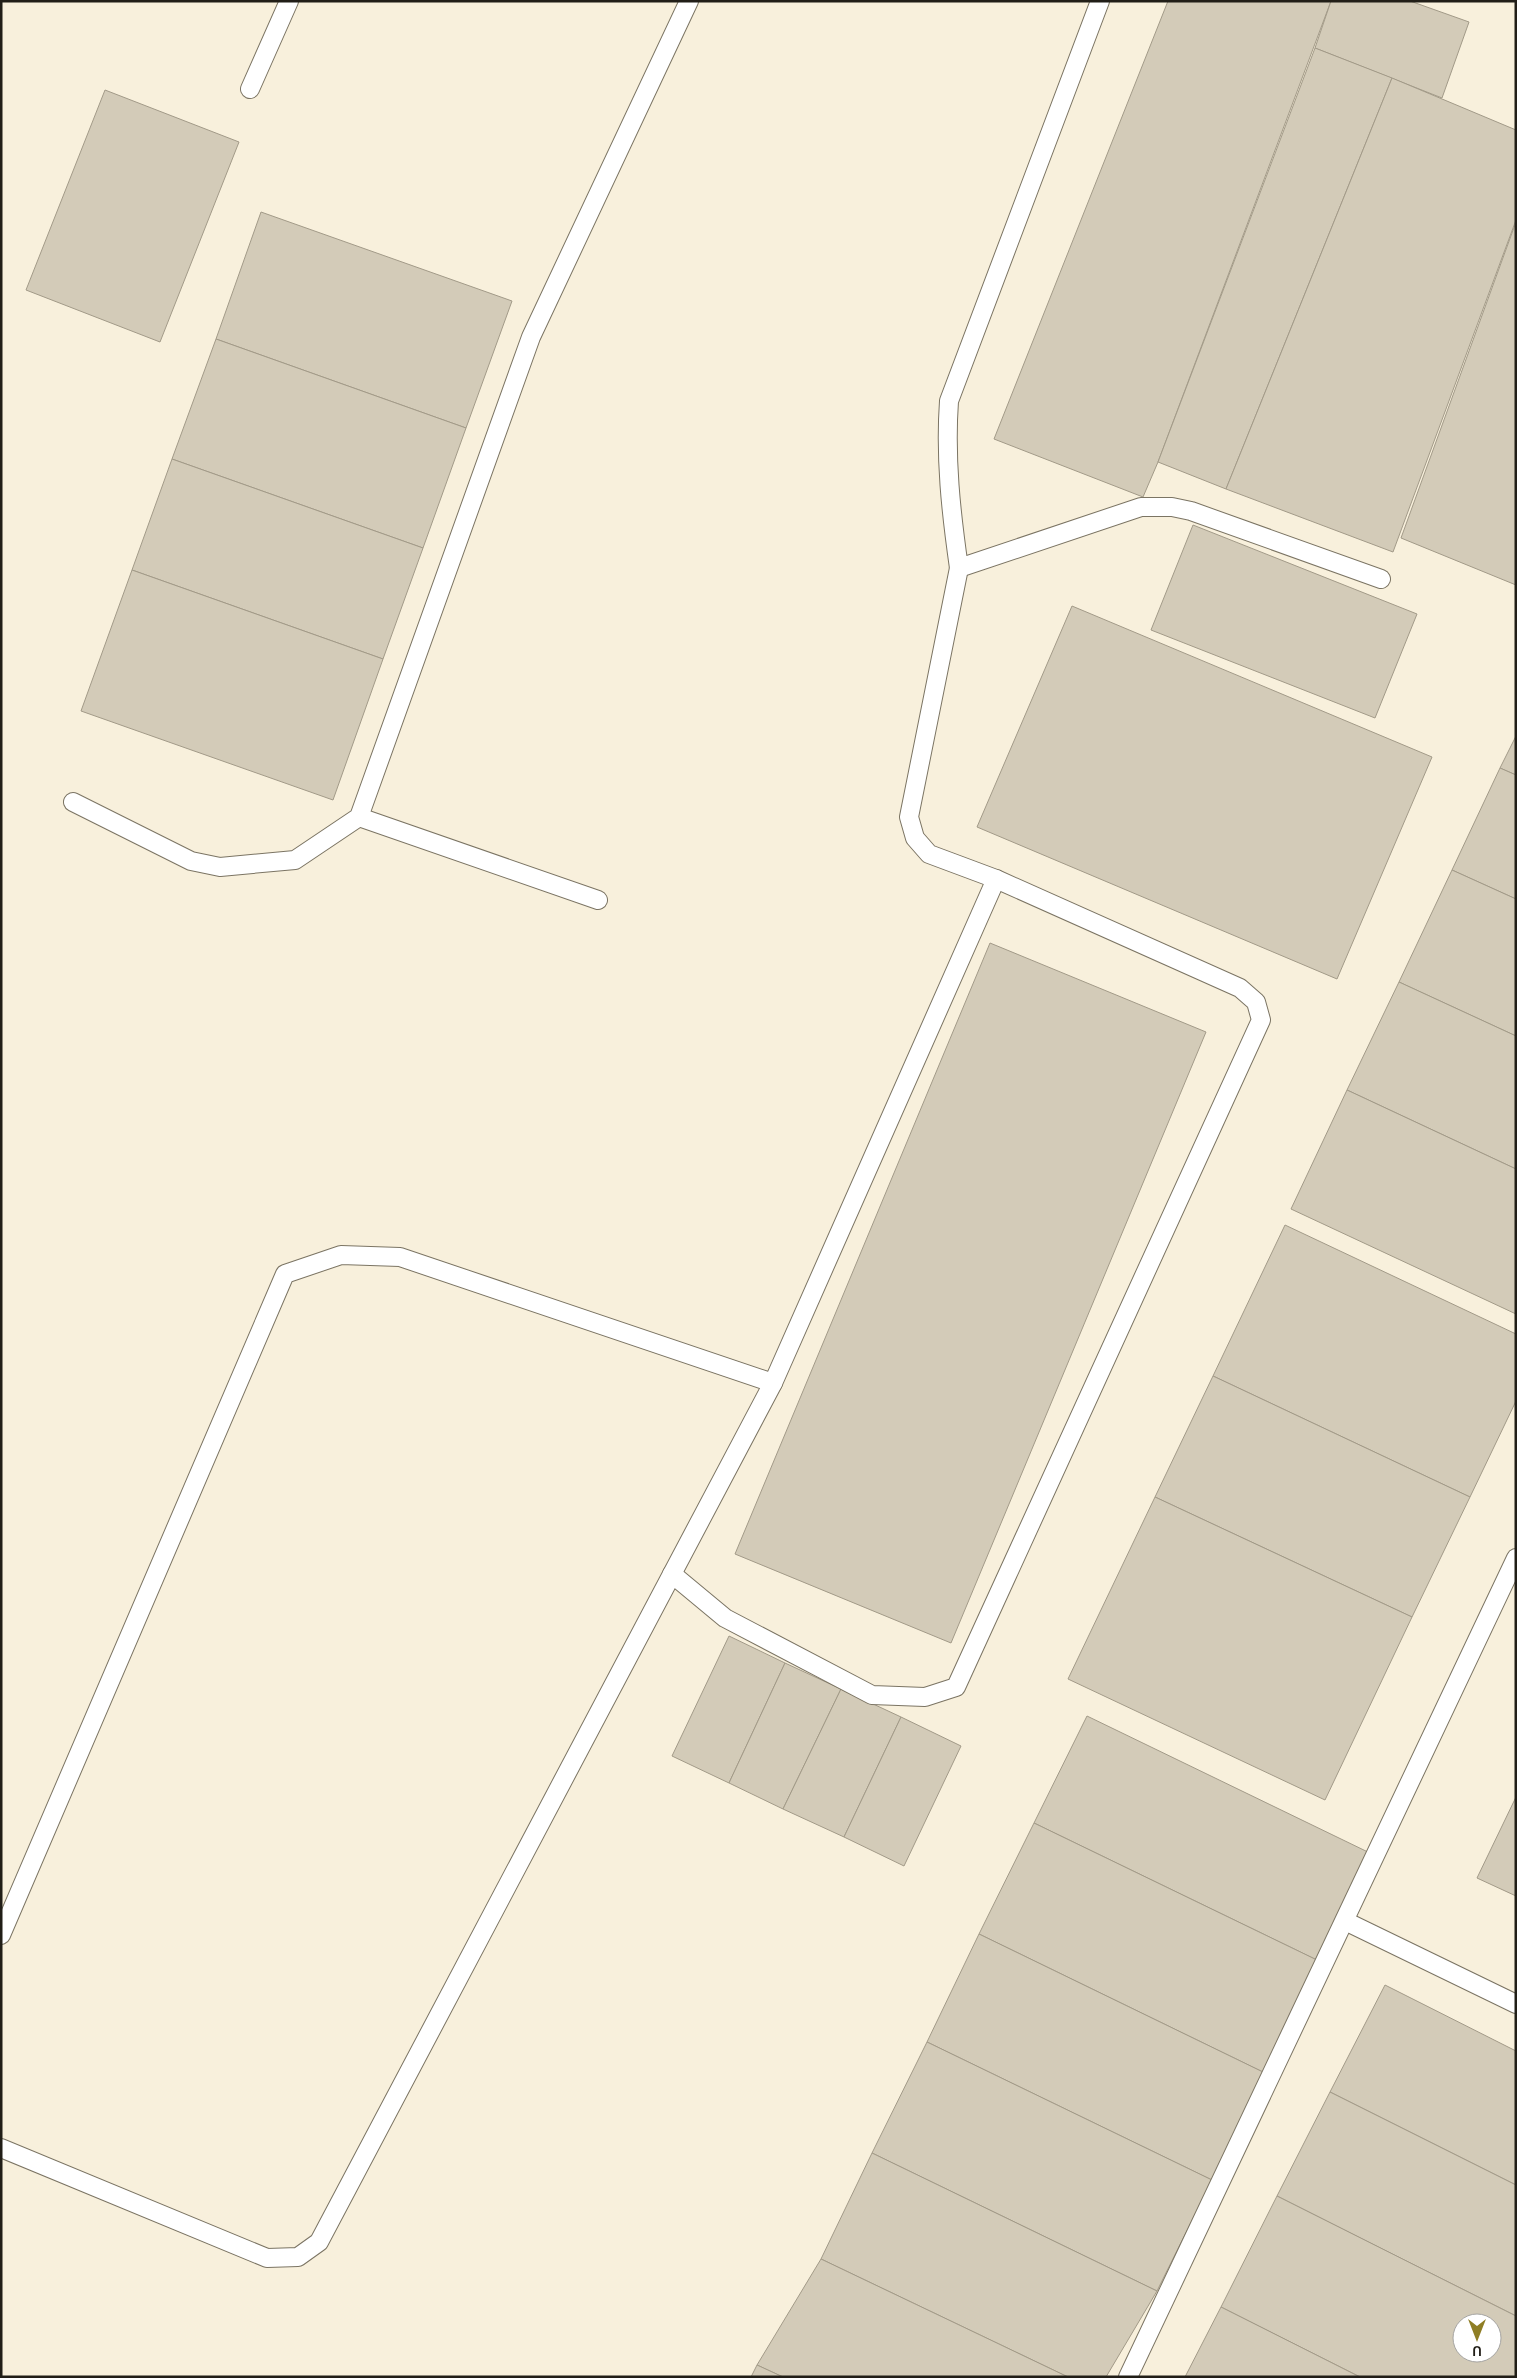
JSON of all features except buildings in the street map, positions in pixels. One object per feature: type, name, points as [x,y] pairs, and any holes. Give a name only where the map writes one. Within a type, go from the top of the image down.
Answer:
[{"type":"lane","points":[[250,89],[289,1]]},
{"type":"lane","points":[[72,802],[191,861],[220,867],[295,860],[360,817],[531,337],[689,1]]},
{"type":"lane","points":[[672,1574],[725,1618],[872,1695],[925,1697],[956,1687],[1261,1020],[1256,1002],[1240,988],[996,879],[929,854],[914,838],[909,817],[959,568],[951,512],[946,445],[949,401],[1100,1]]},
{"type":"lane","points":[[959,568],[1141,507],[1172,507],[1191,511],[1381,579]]},
{"type":"lane","points":[[360,817],[598,900]]},
{"type":"lane","points":[[1,2148],[267,2258],[298,2257],[319,2242],[773,1383],[996,879]]},
{"type":"lane","points":[[1,1935],[285,1274],[341,1255],[400,1257],[773,1383]]},
{"type":"lane","points":[[1128,2377],[1516,1558]]},
{"type":"lane","points":[[1345,1921],[1516,2004]]}]
